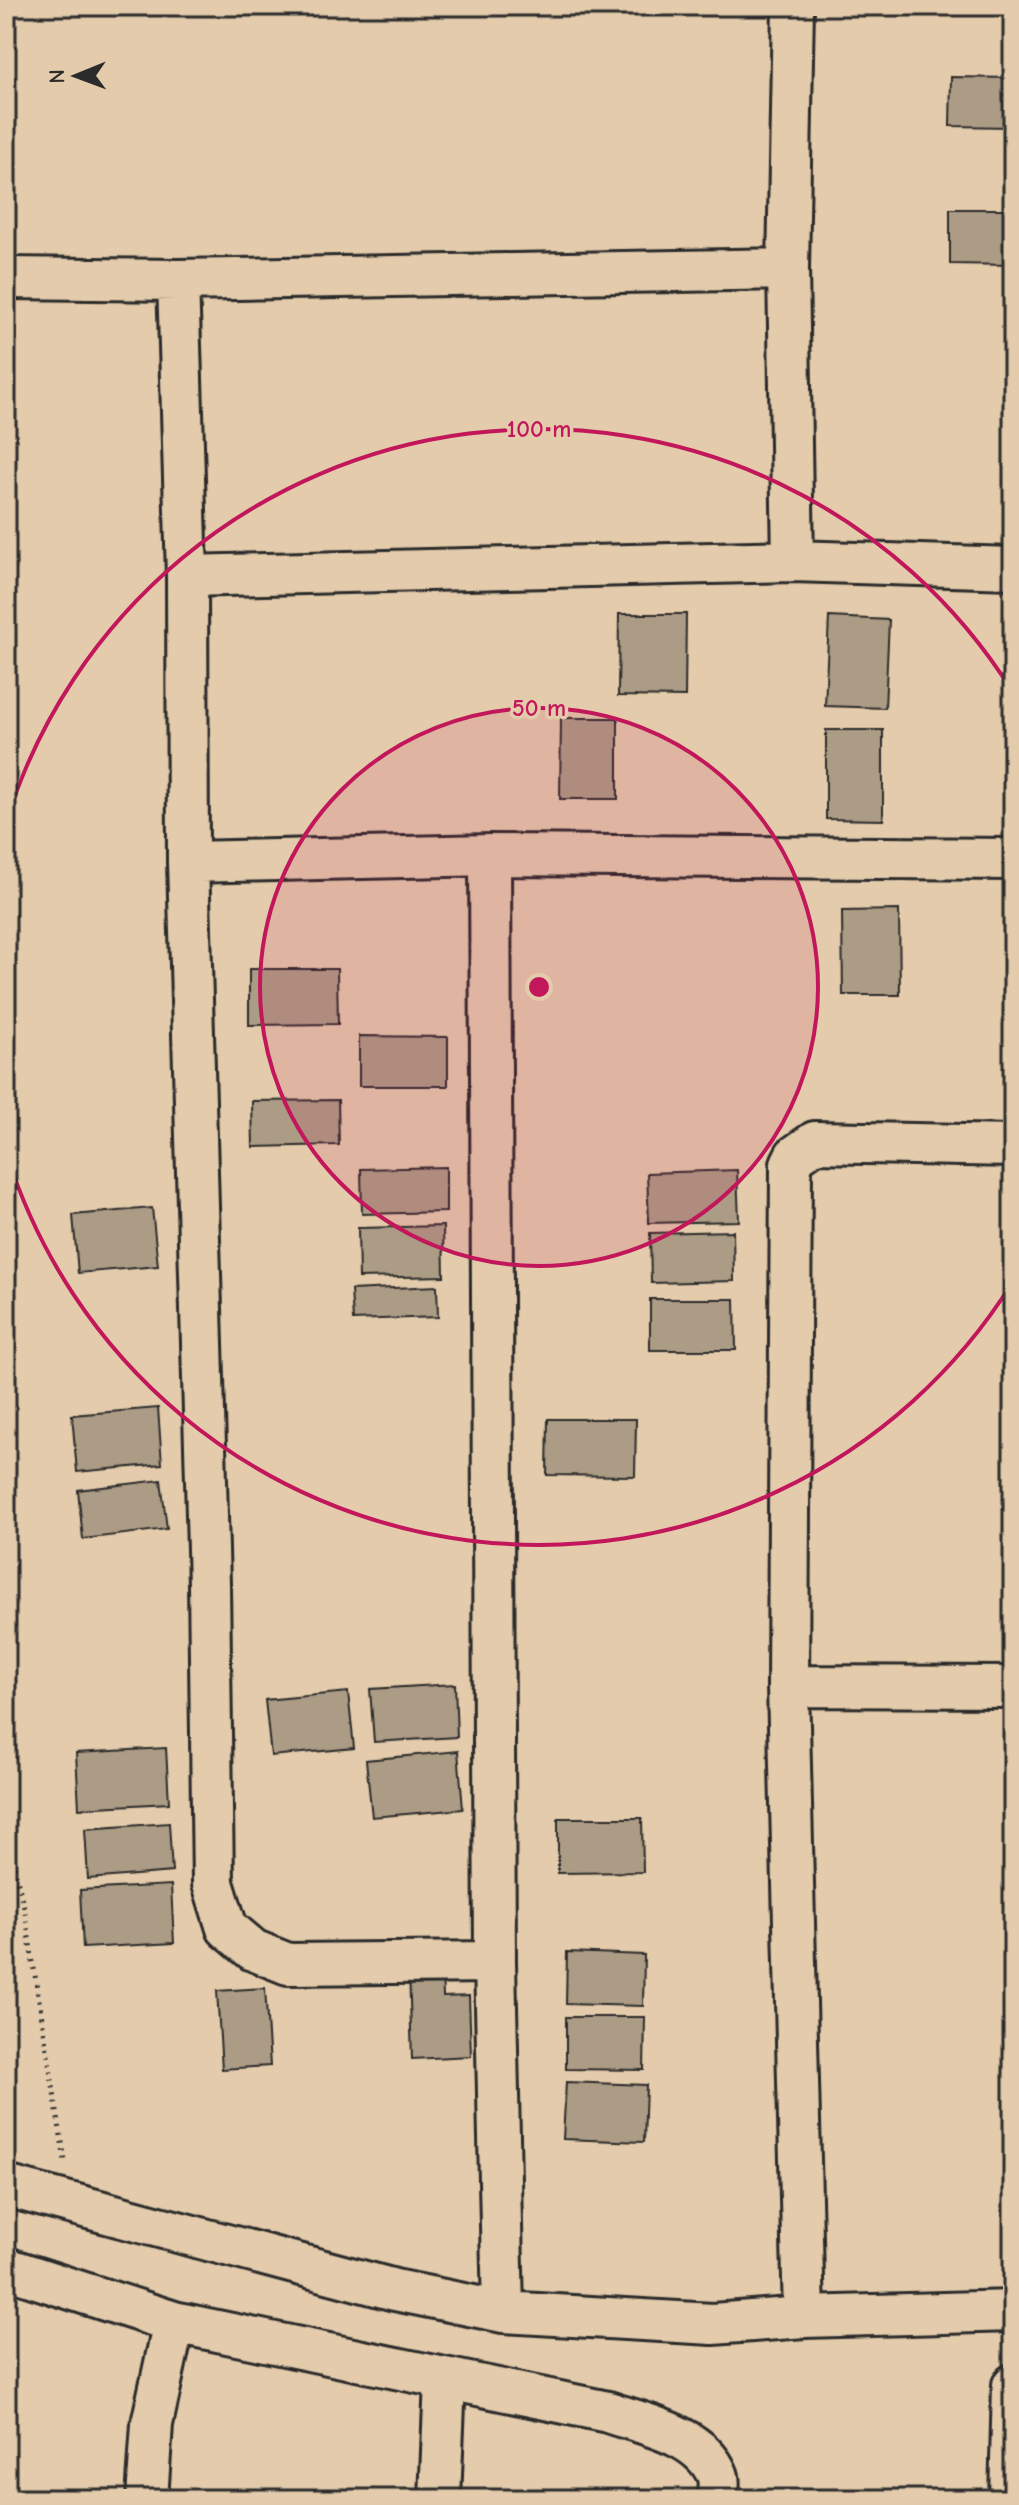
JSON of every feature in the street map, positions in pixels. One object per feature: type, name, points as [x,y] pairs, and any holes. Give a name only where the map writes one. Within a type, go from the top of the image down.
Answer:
[{"type":"street","points":[[793,6],[788,269],[793,561]]},
{"type":"street","points":[[6,278],[178,280],[788,269]]},
{"type":"street","points":[[178,280],[187,576],[188,862],[209,1584],[213,1883],[227,1928],[253,1950],[288,1964],[495,1962]]},
{"type":"street","points":[[187,576],[793,561],[1013,568]]},
{"type":"street","points":[[188,862],[490,855],[1013,859]]},
{"type":"street","points":[[490,855],[495,1962],[503,2312]]},
{"type":"street","points":[[804,2317],[788,1686],[791,1164],[795,1156],[815,1142],[1013,1146]]},
{"type":"street","points":[[788,1686],[1013,1687]]},
{"type":"street","points":[[6,2186],[395,2290],[503,2312],[713,2324],[804,2317],[1013,2311]]},
{"type":"street","points":[[6,2268],[174,2322],[608,2412],[677,2436],[702,2453],[718,2475],[718,2499]]},
{"type":"street","points":[[147,2499],[152,2424],[174,2322]]},
{"type":"street","points":[[440,2499],[445,2380]]},
{"type":"street","points":[[1010,2499],[1013,2385]]},
{"type":"path","points":[[6,1835],[24,1907],[71,2202]]},
{"type":"building","points":[[951,77],[1013,78],[1013,127],[950,126]]},
{"type":"building","points":[[950,209],[1013,209],[1013,265],[950,264]]},
{"type":"building","points":[[619,614],[686,614],[685,697],[618,696]]},
{"type":"building","points":[[829,617],[889,620],[885,708],[825,706]]},
{"type":"building","points":[[561,718],[618,718],[618,799],[560,799]]},
{"type":"building","points":[[826,730],[883,730],[883,820],[826,819]]},
{"type":"building","points":[[899,910],[900,995],[843,995],[842,911]]},
{"type":"building","points":[[249,969],[337,969],[338,1024],[249,1025]]},
{"type":"building","points":[[359,1036],[448,1037],[448,1086],[359,1086]]},
{"type":"building","points":[[338,1100],[339,1145],[253,1147],[252,1101]]},
{"type":"building","points":[[446,1167],[446,1212],[362,1214],[361,1169]]},
{"type":"building","points":[[737,1170],[739,1221],[649,1223],[647,1173]]},
{"type":"building","points":[[152,1208],[158,1266],[78,1273],[73,1215]]},
{"type":"building","points":[[443,1226],[444,1276],[359,1278],[358,1228]]},
{"type":"building","points":[[733,1231],[734,1281],[651,1283],[650,1233]]},
{"type":"building","points":[[437,1286],[438,1317],[353,1320],[351,1290]]},
{"type":"building","points":[[650,1299],[735,1299],[736,1350],[650,1350]]},
{"type":"building","points":[[158,1408],[162,1464],[77,1472],[72,1415]]},
{"type":"building","points":[[548,1419],[636,1419],[635,1476],[547,1475]]},
{"type":"building","points":[[161,1480],[167,1529],[83,1539],[78,1490]]},
{"type":"building","points":[[455,1684],[457,1737],[374,1742],[370,1689]]},
{"type":"building","points":[[348,1692],[354,1748],[271,1756],[265,1700]]},
{"type":"building","points":[[166,1748],[169,1803],[79,1808],[76,1753]]},
{"type":"building","points":[[458,1751],[463,1809],[372,1817],[366,1760]]},
{"type":"building","points":[[558,1818],[642,1818],[643,1872],[558,1873]]},
{"type":"building","points":[[169,1823],[172,1872],[88,1879],[85,1829]]},
{"type":"building","points":[[171,1885],[174,1943],[83,1948],[80,1890]]},
{"type":"building","points":[[567,1952],[644,1955],[643,2006],[566,2004]]},
{"type":"building","points":[[442,1970],[443,1997],[469,1996],[471,2056],[412,2059],[409,1971]]},
{"type":"building","points":[[265,1988],[270,2066],[222,2069],[217,1991]]},
{"type":"building","points":[[566,2017],[645,2017],[644,2070],[566,2069]]},
{"type":"building","points":[[566,2082],[646,2085],[644,2142],[563,2139]]}]
